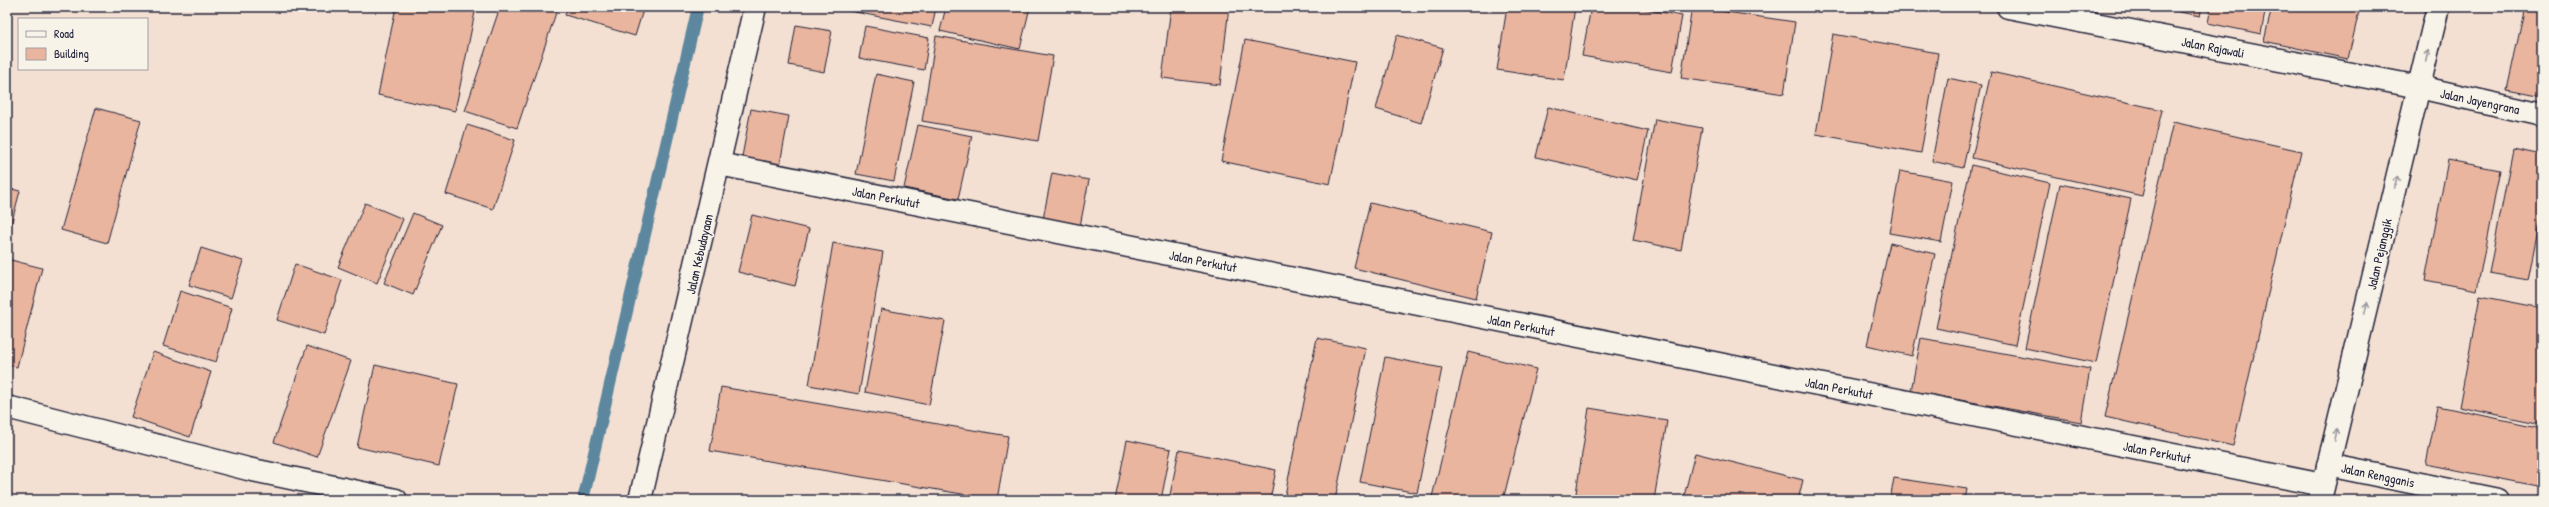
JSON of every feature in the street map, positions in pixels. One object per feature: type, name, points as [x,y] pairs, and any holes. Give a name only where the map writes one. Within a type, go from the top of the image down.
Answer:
[{"type":"street","name":"Jalan Kebudayaan","points":[[640,500],[755,7]]},
{"type":"street","name":"Jalan Rajawali","points":[[2008,7],[2419,87]]},
{"type":"street","name":"Jalan Pejanggik","points":[[2324,483],[2438,7]]},
{"type":"street","name":"Jalan Jayengrana","points":[[2419,87],[2542,115]]},
{"type":"street","name":"Jalan Perkutut","points":[[719,164],[2324,483]]},
{"type":"street","points":[[7,407],[248,469],[396,500]]},
{"type":"street","name":"Jalan Rengganis","points":[[2324,483],[2498,500]]},
{"type":"building","points":[[396,7],[476,7],[455,111],[378,95]]},
{"type":"building","points":[[500,7],[558,7],[517,128],[465,111]]},
{"type":"building","points":[[568,7],[644,7],[635,36],[565,15]]},
{"type":"building","points":[[829,7],[936,7],[932,27]]},
{"type":"building","points":[[946,7],[1030,7],[1020,49],[940,31]]},
{"type":"building","points":[[1171,7],[1229,7],[1220,85],[1162,78]]},
{"type":"building","points":[[1507,7],[1575,7],[1564,80],[1497,70]]},
{"type":"building","points":[[1591,7],[1634,7],[1682,16],[1672,72],[1582,56]]},
{"type":"building","points":[[1692,7],[1795,22],[1784,94],[1681,78]]},
{"type":"building","points":[[2154,7],[2202,7],[2200,16]]},
{"type":"building","points":[[2211,7],[2266,7],[2261,34],[2208,23]]},
{"type":"building","points":[[2272,7],[2360,7],[2348,59],[2264,41]]},
{"type":"building","points":[[2525,7],[2542,7],[2542,97],[2507,90]]},
{"type":"building","points":[[796,25],[832,31],[824,72],[789,65]]},
{"type":"building","points":[[865,26],[929,38],[924,70],[859,58]]},
{"type":"building","points":[[1833,34],[1938,53],[1921,153],[1816,134]]},
{"type":"building","points":[[1397,35],[1443,48],[1421,123],[1376,109]]},
{"type":"building","points":[[936,36],[1053,56],[1038,141],[922,121]]},
{"type":"building","points":[[1245,40],[1355,62],[1330,184],[1221,161]]},
{"type":"building","points":[[1991,72],[2162,110],[2142,196],[1972,158]]},
{"type":"building","points":[[876,74],[914,82],[894,181],[856,174]]},
{"type":"building","points":[[1948,78],[1981,85],[1963,168],[1932,161]]},
{"type":"building","points":[[1548,107],[1648,131],[1637,180],[1536,157]]},
{"type":"building","points":[[96,108],[141,120],[107,243],[61,230]]},
{"type":"building","points":[[751,109],[789,116],[779,169],[741,162]]},
{"type":"building","points":[[1655,119],[1702,128],[1681,250],[1633,240]]},
{"type":"building","points":[[2173,122],[2301,151],[2233,446],[2105,417]]},
{"type":"building","points":[[467,125],[515,140],[493,209],[446,194]]},
{"type":"building","points":[[918,125],[972,136],[958,199],[904,188]]},
{"type":"building","points":[[2513,149],[2542,155],[2542,208],[2528,280],[2489,273]]},
{"type":"building","points":[[2448,160],[2500,170],[2477,290],[2425,280]]},
{"type":"building","points":[[1971,165],[2050,183],[2015,345],[1936,328]]},
{"type":"building","points":[[1900,171],[1953,181],[1941,242],[1889,233]]},
{"type":"building","points":[[1052,173],[1089,180],[1080,226],[1043,219]]},
{"type":"building","points":[[2060,184],[2131,199],[2096,363],[2025,348]]},
{"type":"building","points":[[7,188],[20,191],[7,240]]},
{"type":"building","points":[[365,203],[403,219],[377,283],[338,267]]},
{"type":"building","points":[[1370,203],[1492,232],[1476,298],[1354,268]]},
{"type":"building","points":[[413,213],[442,225],[413,295],[384,283]]},
{"type":"building","points":[[752,215],[809,229],[795,286],[738,272]]},
{"type":"building","points":[[833,243],[883,252],[859,394],[809,385]]},
{"type":"building","points":[[1890,243],[1935,254],[1912,356],[1867,345]]},
{"type":"building","points":[[201,248],[243,261],[231,298],[189,285]]},
{"type":"building","points":[[7,259],[42,268],[17,367],[7,365]]},
{"type":"building","points":[[295,264],[342,280],[324,335],[277,320]]},
{"type":"building","points":[[2542,273],[2542,291],[2539,290]]},
{"type":"building","points":[[180,291],[232,308],[216,362],[163,346]]},
{"type":"building","points":[[2480,296],[2542,308],[2542,424],[2459,407]]},
{"type":"building","points":[[881,309],[945,321],[929,405],[865,392]]},
{"type":"building","points":[[1317,338],[1366,348],[1335,500],[1284,500]]},
{"type":"building","points":[[1921,338],[2090,369],[2081,422],[1911,391]]},
{"type":"building","points":[[307,346],[351,361],[317,457],[274,442]]},
{"type":"building","points":[[153,352],[211,372],[190,437],[131,417]]},
{"type":"building","points":[[1468,352],[1536,369],[1503,500],[1442,500],[1432,497]]},
{"type":"building","points":[[1385,357],[1442,368],[1417,493],[1360,482]]},
{"type":"building","points":[[375,365],[458,384],[439,466],[357,447]]},
{"type":"building","points":[[721,387],[1008,436],[997,500],[710,451]]},
{"type":"building","points":[[2438,406],[2542,428],[2542,487],[2426,464]]},
{"type":"building","points":[[1589,408],[1667,421],[1654,500],[1575,500]]},
{"type":"building","points":[[1127,440],[1171,449],[1161,500],[1115,500]]},
{"type":"building","points":[[1179,450],[1276,470],[1270,500],[1169,500]]},
{"type":"building","points":[[1695,453],[1803,480],[1798,500],[1683,500]]},
{"type":"building","points":[[1894,478],[1967,489],[1965,500],[1890,500]]},
{"type":"waterway","points":[[583,500],[698,7]]}]
